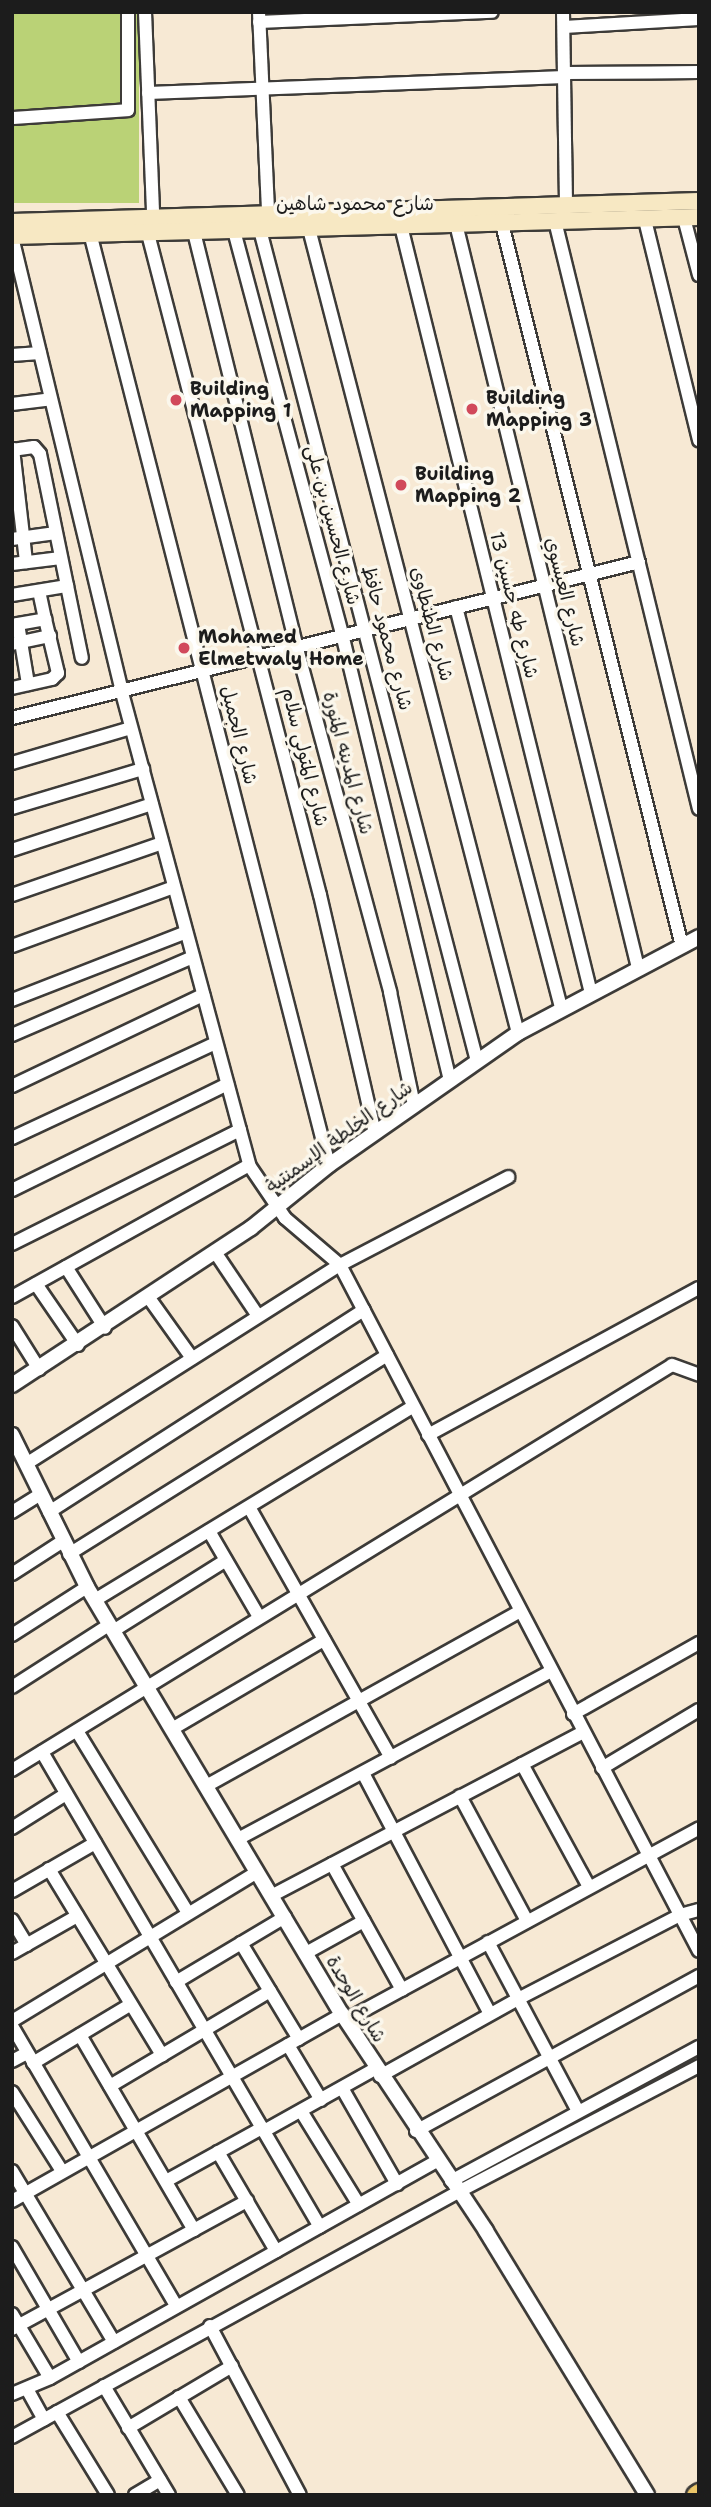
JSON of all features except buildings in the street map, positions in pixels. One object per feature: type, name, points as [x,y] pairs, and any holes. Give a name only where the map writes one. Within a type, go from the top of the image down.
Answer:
[{"type":"main road","name":"شارع محمود شاهين","points":[[12,222],[69,227],[90,233],[150,223],[193,228],[401,226],[456,224],[566,205],[699,201]]},
{"type":"main road","name":"شارع محمود شاهين","points":[[12,237],[69,227],[268,212],[499,215],[555,221],[692,217]]},
{"type":"street","points":[[12,118],[128,110],[128,12]]},
{"type":"street","name":"شارع المتولي سلام","points":[[145,12],[150,223],[259,654],[375,1133]]},
{"type":"street","points":[[268,212],[259,17],[492,12]]},
{"type":"street","points":[[563,12],[566,205]]},
{"type":"street","points":[[564,27],[699,19]]},
{"type":"street","points":[[148,93],[565,75],[699,72]]},
{"type":"street","points":[[499,215],[682,946]]},
{"type":"street","points":[[692,217],[699,275]]},
{"type":"street","points":[[645,220],[699,440]]},
{"type":"street","points":[[555,221],[699,809]]},
{"type":"street","name":"شارع العيسوي","points":[[456,224],[638,968]]},
{"type":"street","name":"شارع الطنطاوى","points":[[308,225],[518,1033]]},
{"type":"street","name":"شارع محمود حافظ","points":[[259,226],[477,1061]]},
{"type":"street","name":"شارع طه حسين 13","points":[[401,226],[591,993]]},
{"type":"street","name":"شارع الحسين بن على","points":[[233,227],[342,634],[450,1080]]},
{"type":"street","name":"شارع المدينه المنورة","points":[[193,228],[296,645],[390,992],[414,1105]]},
{"type":"street","name":"شارع الجميل","points":[[90,233],[329,1165]]},
{"type":"street","points":[[12,237],[121,689],[249,1165],[275,1207],[340,1265],[519,1612],[699,1951]]},
{"type":"street","points":[[12,355],[40,352]]},
{"type":"street","points":[[12,404],[51,400]]},
{"type":"street","points":[[26,562],[18,538],[13,449],[38,448],[82,658]]},
{"type":"street","points":[[18,538],[56,533]]},
{"type":"street","points":[[12,564],[61,558]]},
{"type":"street","points":[[12,719],[202,668],[639,562]]},
{"type":"street","points":[[12,595],[67,586]]},
{"type":"street","points":[[12,688],[58,673],[39,591]]},
{"type":"street","points":[[456,607],[561,1008]]},
{"type":"street","points":[[28,684],[15,624],[45,619]]},
{"type":"street","points":[[17,643],[50,636]]},
{"type":"street","points":[[12,763],[131,728]]},
{"type":"street","points":[[12,808],[143,769]]},
{"type":"street","points":[[12,850],[152,804]]},
{"type":"street","points":[[12,895],[162,843]]},
{"type":"street","points":[[12,946],[174,887]]},
{"type":"street","points":[[12,1000],[186,932]]},
{"type":"street","name":"شارع الخلطة الإسمنتية","points":[[12,1385],[149,1298],[215,1252],[329,1165],[518,1033],[699,937]]},
{"type":"street","points":[[12,1035],[193,957]]},
{"type":"street","points":[[12,1086],[203,995]]},
{"type":"street","points":[[12,1138],[216,1042]]},
{"type":"street","points":[[12,1190],[227,1084]]},
{"type":"street","points":[[12,1244],[240,1130]]},
{"type":"street","points":[[12,1297],[249,1165]]},
{"type":"street","points":[[26,1464],[340,1265],[508,1177]]},
{"type":"street","points":[[215,1252],[258,1316]]},
{"type":"street","points":[[66,1267],[105,1328]]},
{"type":"street","points":[[36,1284],[78,1345]]},
{"type":"street","points":[[428,1435],[699,1288]]},
{"type":"street","points":[[149,1298],[192,1358]]},
{"type":"street","points":[[49,1512],[364,1310]]},
{"type":"street","points":[[12,1326],[39,1369]]},
{"type":"street","points":[[12,1573],[66,1547],[387,1355]]},
{"type":"street","points":[[12,1770],[673,1365],[699,1375]]},
{"type":"street","points":[[12,1635],[209,1531],[413,1407]]},
{"type":"street","name":"شارع الوحدة","points":[[14,1445],[111,1628],[377,2072],[455,2186],[647,2495]]},
{"type":"street","points":[[12,1512],[41,1494]]},
{"type":"street","points":[[249,1507],[391,1758]]},
{"type":"street","points":[[209,1531],[259,1617]]},
{"type":"street","points":[[12,1687],[226,1559]]},
{"type":"street","points":[[206,1786],[519,1612]]},
{"type":"street","points":[[172,1729],[324,1640]]},
{"type":"street","points":[[573,1714],[699,1643]]},
{"type":"street","points":[[238,1839],[551,1671]]},
{"type":"street","points":[[602,1768],[699,1710]]},
{"type":"street","points":[[77,1731],[188,1913]]},
{"type":"street","points":[[271,1896],[583,1731]]},
{"type":"street","points":[[42,1752],[320,2227]]},
{"type":"street","points":[[522,1764],[589,1887]]},
{"type":"street","points":[[363,1773],[490,2014]]},
{"type":"street","points":[[12,1828],[66,1794]]},
{"type":"street","points":[[460,1796],[527,1921]]},
{"type":"street","points":[[12,2201],[294,2042],[402,1990],[699,1828]]},
{"type":"street","points":[[12,1891],[94,1843]]},
{"type":"street","points":[[332,1864],[402,1990]]},
{"type":"street","points":[[49,1869],[162,2055]]},
{"type":"street","points":[[12,2021],[257,1872]]},
{"type":"street","points":[[166,2181],[680,1915],[699,1910]]},
{"type":"street","points":[[12,1953],[77,1916]]},
{"type":"street","points":[[176,1982],[285,1917]]},
{"type":"street","points":[[12,1920],[27,1945]]},
{"type":"street","points":[[306,1953],[364,1921]]},
{"type":"street","points":[[488,1942],[578,2111]]},
{"type":"street","points":[[241,1943],[270,1992],[321,2100]]},
{"type":"street","points":[[416,2131],[699,1976]]},
{"type":"street","points":[[110,2086],[270,1992]]},
{"type":"street","points":[[12,2061],[30,2058],[80,2035],[131,2004]]},
{"type":"street","points":[[12,2026],[176,2306]]},
{"type":"street","points":[[80,2035],[194,2230]]},
{"type":"street","points":[[12,2437],[455,2186],[578,2111],[699,2047]]},
{"type":"street","points":[[455,2186],[699,2066]]},
{"type":"street","points":[[342,2088],[397,2184]]},
{"type":"street","points":[[12,2092],[62,2171]]},
{"type":"street","points":[[301,2111],[359,2205]]},
{"type":"street","points":[[218,2152],[276,2251]]},
{"type":"street","points":[[44,2420],[16,2391],[50,2378],[436,2161]]},
{"type":"street","points":[[12,2171],[114,2342]]},
{"type":"street","points":[[50,2378],[14,2322],[48,2309],[247,2201]]},
{"type":"street","points":[[12,2247],[79,2361]]},
{"type":"street","points":[[210,2326],[300,2495]]},
{"type":"street","points":[[128,2428],[232,2366]]},
{"type":"street","points":[[104,2386],[169,2495]]},
{"type":"street","points":[[179,2397],[238,2495]]},
{"type":"street","points":[[57,2412],[108,2495]]},
{"type":"street","points":[[135,2495],[160,2480]]},
{"type":"green space","points":[[12,12],[139,12],[139,203],[12,203]]},
{"type":"place","name":"Building Mapping 1","points":[[176,400]]},
{"type":"place","name":"Building Mapping 3","points":[[472,409]]},
{"type":"place","name":"Building Mapping 2","points":[[401,485]]},
{"type":"place","name":"Mohamed Elmetwaly Home","points":[[184,648]]}]
